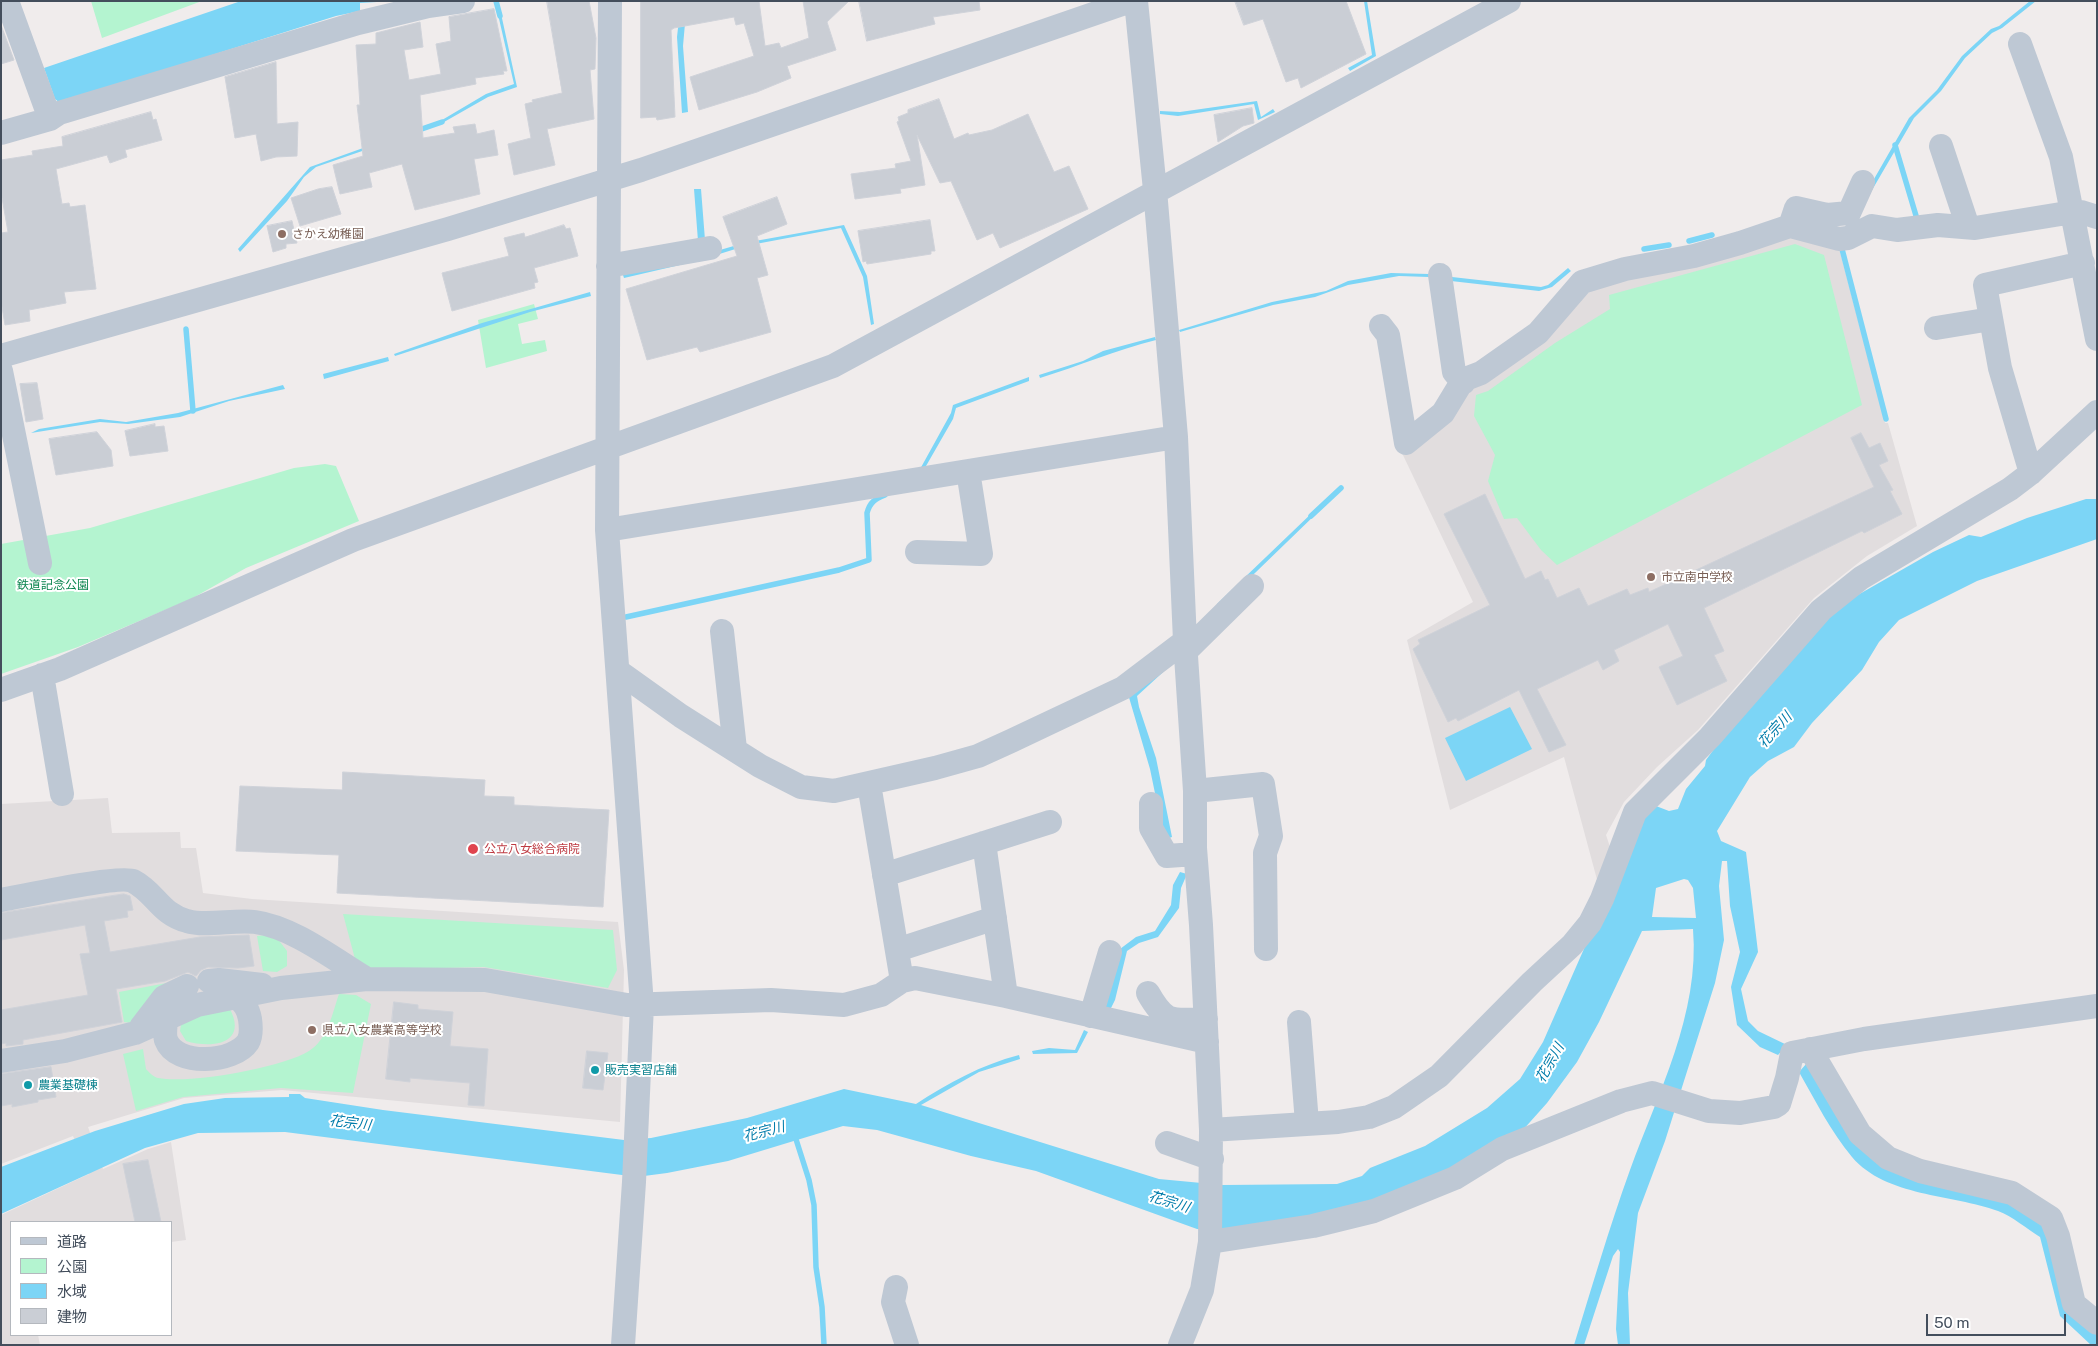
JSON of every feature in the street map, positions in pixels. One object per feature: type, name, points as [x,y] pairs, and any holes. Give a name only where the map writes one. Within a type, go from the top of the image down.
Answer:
[{"type":"street","points":[[7,1],[50,119]]},
{"type":"street","points":[[1,133],[50,119],[59,113],[330,32],[428,4],[463,1]]},
{"type":"street","points":[[610,1],[607,530],[642,1005],[634,1182],[623,1345]]},
{"type":"street","points":[[1,356],[448,229],[609,180],[1131,1]]},
{"type":"street","points":[[1136,1],[1155,190],[1176,437],[1185,646],[1195,792],[1195,854],[1201,925],[1211,1130],[1211,1240],[1202,1290],[1180,1345]]},
{"type":"street","points":[[1,690],[42,676],[353,540],[832,366],[1155,190],[1510,1]]},
{"type":"street","points":[[2020,44],[2061,157],[2097,340]]},
{"type":"street","points":[[1941,146],[1968,227]]},
{"type":"street","points":[[1790,226],[1796,208],[1827,215],[1849,213],[1863,182]]},
{"type":"street","points":[[1381,326],[1388,335],[1406,443],[1443,413],[1463,383],[1481,373],[1538,333],[1582,282],[1588,279],[1625,269],[1694,256],[1790,226],[1839,239],[1848,238],[1872,226],[1898,230],[1938,225],[1974,228],[2073,212],[2081,212],[2097,218]]},
{"type":"street","points":[[608,266],[710,248]]},
{"type":"street","points":[[2031,473],[2000,368],[1985,284],[2083,263]]},
{"type":"street","points":[[1440,275],[1454,372],[1463,383]]},
{"type":"street","points":[[1936,328],[1991,319]]},
{"type":"street","points":[[1,371],[40,563]]},
{"type":"street","points":[[1211,1130],[1338,1122],[1368,1117],[1394,1107],[1439,1076],[1532,982],[1572,945],[1590,923],[1602,899],[1635,812],[1710,738],[1821,610],[1861,578],[2010,489],[2031,473],[2097,412]]},
{"type":"street","points":[[607,530],[1176,437]]},
{"type":"street","points":[[917,552],[981,554],[968,471]]},
{"type":"street","points":[[618,671],[681,716],[760,766],[802,787],[834,791],[869,784],[969,758],[1011,741],[1122,688],[1185,646],[1252,586]]},
{"type":"street","points":[[722,631],[735,750]]},
{"type":"street","points":[[42,676],[62,794]]},
{"type":"street","points":[[869,784],[902,981]]},
{"type":"street","points":[[1195,792],[1263,784],[1271,836],[1265,853],[1266,949]]},
{"type":"street","points":[[1151,804],[1151,828],[1167,856],[1195,854]]},
{"type":"street","points":[[884,875],[1050,822]]},
{"type":"street","points":[[984,843],[1006,996]]},
{"type":"street","points":[[1,900],[104,882],[131,880],[153,895],[161,908],[187,922],[256,922],[264,924],[288,932],[367,979]]},
{"type":"street","points":[[897,950],[995,918]]},
{"type":"street","points":[[1091,1016],[1110,952]]},
{"type":"street","points":[[1,1061],[65,1051],[135,1033],[155,1025],[166,1017],[197,1005],[281,988],[367,979],[485,980],[642,1005],[771,1000],[844,1006],[881,995],[902,981],[915,978],[1006,996],[1207,1042]]},
{"type":"street","points":[[135,1033],[147,1021],[164,997],[198,984],[248,982],[281,988]]},
{"type":"street","points":[[1148,993],[1159,1013],[1174,1020],[1206,1018]]},
{"type":"street","points":[[166,1017],[166,1040],[175,1054],[197,1060],[217,1058],[236,1051],[248,1042],[251,1028],[248,1011],[243,1002],[236,997]]},
{"type":"street","points":[[1211,1240],[1313,1226],[1374,1211],[1455,1178],[1502,1149],[1622,1101],[1652,1093],[1709,1111],[1740,1113],[1774,1107],[1779,1104],[1788,1078],[1792,1053],[1864,1038],[2097,1006]]},
{"type":"street","points":[[1299,1022],[1307,1123]]},
{"type":"street","points":[[1810,1049],[1860,1134],[1888,1158],[1920,1171],[2012,1194],[2051,1218],[2058,1236],[2074,1304],[2097,1323]]},
{"type":"street","points":[[1167,1143],[1212,1169]]},
{"type":"street","points":[[896,1287],[893,1302],[906,1345]]},
{"type":"shaded area","name":"市立南中学校","points":[[1787,237],[1838,244],[1885,423],[1888,423],[1917,526],[1867,556],[1814,598],[1698,730],[1657,767],[1624,802],[1606,835],[1610,847],[1599,887],[1564,757],[1450,810],[1407,640],[1473,602],[1402,453],[1469,385],[1592,285]]},
{"type":"shaded area","name":"県立八女農業高等学校","points":[[108,798],[112,833],[180,832],[181,848],[196,848],[203,893],[252,899],[618,922],[624,970],[620,1122],[282,1090],[184,1098],[88,1127],[103,1169],[148,1149],[171,1142],[186,1240],[172,1242],[172,1221],[10,1221],[10,1336],[38,1336],[40,1345],[1,1345],[1,1215],[89,1174],[73,1136],[1,1164],[1,804]]},
{"type":"green space","points":[[91,1],[202,1],[102,38]]},
{"type":"green space","points":[[1795,244],[1824,255],[1862,405],[1557,565],[1541,550],[1517,518],[1504,519],[1488,481],[1495,455],[1474,416],[1476,395],[1488,391],[1555,343],[1610,309],[1609,295]]},
{"type":"green space","points":[[534,304],[538,319],[518,324],[522,344],[545,340],[547,351],[486,368],[478,320]]},
{"type":"green space","name":"鉄道記念公園","points":[[325,464],[336,466],[359,521],[246,568],[191,599],[78,647],[1,674],[1,544],[90,528],[294,468]]},
{"type":"green space","points":[[343,914],[613,930],[617,970],[608,988],[484,967],[366,970],[355,959]]},
{"type":"green space","points":[[274,934],[287,951],[287,966],[277,972],[263,971],[257,936]]},
{"type":"green space","points":[[172,982],[131,1023],[124,1022],[119,992]]},
{"type":"green space","points":[[339,994],[356,995],[371,1004],[353,1093],[281,1088],[183,1097],[136,1111],[123,1054],[143,1049],[148,1072],[156,1077],[173,1079],[212,1077],[257,1069],[296,1057],[315,1046],[325,1033]]},
{"type":"green space","points":[[230,1009],[234,1021],[234,1030],[231,1037],[224,1041],[216,1044],[206,1044],[186,1041],[180,1031],[182,1019]]},
{"type":"water","points":[[241,1],[394,1],[360,3],[360,11],[336,16],[60,103],[55,99],[44,68]]},
{"type":"water","points":[[681,1],[687,1],[683,46],[688,112],[682,113],[677,37]]},
{"type":"water","points":[[1364,1],[1367,1],[1376,56],[1350,71],[1348,68],[1372,55]]},
{"type":"water","points":[[2030,1],[2036,1],[2002,28],[1992,33],[1965,58],[1941,91],[1914,118],[1868,197],[1824,219],[1870,186],[1909,118],[1937,90],[1962,56],[1991,29],[1999,26]]},
{"type":"water","points":[[500,9],[517,87],[488,97],[437,126],[437,123],[486,94],[514,84],[497,10]]},
{"type":"water","points":[[1257,101],[1261,117],[1273,109],[1275,112],[1258,120],[1254,104],[1178,116],[1160,114],[1160,111],[1180,112]]},
{"type":"water","points":[[419,128],[420,131],[316,167],[304,177],[287,201],[240,252],[238,249],[310,167]]},
{"type":"water","points":[[694,189],[701,189],[705,240],[698,241]]},
{"type":"water","points":[[844,225],[867,276],[874,324],[871,325],[863,277],[841,228],[745,246],[697,261],[624,278],[623,275],[744,243]]},
{"type":"water","points":[[1568,268],[1571,271],[1552,287],[1539,291],[1451,281],[1452,277],[1541,287],[1548,285]]},
{"type":"water","points":[[1391,273],[1429,274],[1429,277],[1399,276],[1348,285],[1315,297],[1273,305],[1180,332],[1179,330],[1272,302],[1326,291],[1348,281]]},
{"type":"water","points":[[590,292],[591,296],[530,312],[395,356],[394,354],[482,323]]},
{"type":"water","points":[[1155,337],[1156,340],[1126,348],[1040,378],[1039,375],[1083,361],[1103,351]]},
{"type":"water","points":[[388,357],[389,361],[324,379],[323,374]]},
{"type":"water","points":[[1029,377],[1029,381],[956,408],[953,419],[922,473],[919,471],[951,413],[953,405]]},
{"type":"water","points":[[283,385],[285,389],[229,401],[180,417],[128,424],[100,422],[31,433],[39,429],[100,419],[126,422],[178,413]]},
{"type":"water","name":"花宗川","points":[[2086,499],[2097,499],[2097,539],[1977,581],[1899,620],[1879,642],[1862,670],[1812,723],[1794,747],[1768,761],[1750,777],[1717,831],[1721,841],[1746,852],[1758,952],[1741,989],[1748,1021],[1758,1031],[1787,1045],[1778,1055],[1760,1047],[1737,1025],[1731,987],[1740,952],[1730,906],[1727,861],[1722,861],[1719,886],[1724,940],[1715,983],[1665,1141],[1638,1213],[1628,1293],[1630,1345],[1618,1345],[1616,1329],[1620,1252],[1618,1249],[1613,1256],[1584,1345],[1574,1345],[1622,1192],[1675,1052],[1684,1022],[1690,992],[1693,961],[1693,929],[1642,931],[1599,1022],[1577,1062],[1547,1103],[1522,1131],[1384,1203],[1226,1233],[1197,1229],[1036,1171],[971,1156],[877,1130],[843,1126],[728,1161],[644,1176],[622,1175],[285,1132],[198,1133],[145,1148],[1,1214],[1,1167],[95,1131],[184,1104],[225,1098],[289,1097],[289,1094],[300,1094],[305,1098],[383,1110],[624,1140],[651,1138],[747,1118],[844,1089],[916,1104],[965,1075],[1019,1055],[1020,1059],[979,1072],[921,1105],[1159,1179],[1223,1185],[1337,1184],[1362,1176],[1370,1168],[1425,1146],[1487,1108],[1520,1079],[1543,1042],[1642,817],[1656,806],[1669,811],[1678,809],[1686,789],[1705,766],[1706,760],[1728,730],[1833,612],[1856,596],[1933,552],[1969,535],[1981,537],[2027,518]],"holes":[[[1684,879],[1688,880],[1693,888],[1696,918],[1652,917],[1656,888]]]},
{"type":"water","points":[[1315,510],[1317,513],[1225,602],[1217,604]]},
{"type":"water","points":[[1173,663],[1137,696],[1156,758],[1172,837],[1166,839],[1150,769],[1128,694]]},
{"type":"water","points":[[1510,707],[1532,749],[1466,781],[1445,738]]},
{"type":"water","points":[[1180,872],[1187,874],[1181,888],[1179,908],[1158,937],[1139,943],[1127,951],[1115,1000],[1110,1010],[1104,1008],[1120,949],[1136,937],[1155,931],[1171,905],[1173,885]]},
{"type":"water","points":[[1084,1030],[1088,1032],[1077,1053],[1033,1054],[1032,1051],[1049,1048],[1075,1050]]},
{"type":"water","points":[[1807,1063],[1853,1133],[2003,1198],[2049,1227],[2097,1333],[2097,1345],[2091,1345],[2060,1316],[2040,1237],[2014,1219],[1998,1211],[1980,1205],[1920,1193],[1883,1180],[1866,1170],[1852,1157],[1837,1137],[1799,1072]]},
{"type":"building","points":[[547,1],[589,1],[596,38],[595,69],[590,70],[594,119],[547,129],[555,165],[514,175],[508,144],[531,138],[525,104],[533,102],[532,100],[562,93]]},
{"type":"building","points":[[641,1],[759,1],[765,46],[779,43],[781,48],[809,38],[803,1],[849,1],[827,22],[836,50],[787,66],[791,78],[757,92],[699,110],[690,77],[754,56],[744,23],[736,25],[734,17],[674,28],[671,30],[675,117],[657,120],[656,117],[641,118]]},
{"type":"building","points":[[859,1],[979,1],[980,10],[933,17],[935,24],[867,41]]},
{"type":"building","points":[[1235,1],[1346,1],[1366,54],[1301,88],[1298,78],[1286,82],[1263,19],[1244,25]]},
{"type":"building","points":[[494,9],[507,71],[503,71],[504,74],[475,78],[476,84],[420,95],[423,138],[455,133],[453,127],[475,124],[477,134],[494,130],[498,155],[474,159],[480,194],[415,210],[402,164],[369,173],[372,187],[340,194],[333,165],[363,156],[357,105],[360,105],[356,45],[376,44],[376,33],[420,22],[423,47],[404,50],[409,80],[441,74],[436,44],[451,41],[449,17]]},
{"type":"building","points":[[1,25],[14,60],[1,64]]},
{"type":"building","points":[[276,62],[277,124],[298,122],[297,156],[276,157],[261,161],[256,134],[235,138],[225,77]]},
{"type":"building","points":[[939,99],[954,139],[968,133],[969,135],[992,130],[1028,114],[1054,172],[1069,166],[1088,209],[1000,248],[993,233],[977,240],[951,181],[940,183],[917,135],[925,185],[900,189],[901,193],[855,199],[851,174],[896,168],[895,164],[911,161],[897,122],[899,121],[898,117],[908,113],[908,110]]},
{"type":"building","points":[[1252,108],[1254,123],[1243,126],[1218,142],[1214,115]]},
{"type":"building","points":[[151,112],[153,120],[156,119],[162,140],[125,150],[127,157],[110,163],[107,155],[56,169],[62,204],[69,203],[70,207],[85,205],[96,289],[64,292],[66,303],[29,310],[30,321],[5,325],[1,301],[1,233],[8,232],[1,192],[1,160],[33,155],[32,151],[63,146],[62,137]]},
{"type":"building","points":[[332,187],[341,214],[300,226],[291,198],[318,189]]},
{"type":"building","points":[[777,197],[787,224],[757,236],[768,275],[757,278],[771,332],[700,352],[697,347],[647,360],[626,289],[737,256],[723,217]]},
{"type":"building","points":[[930,220],[935,251],[931,251],[931,254],[867,264],[866,261],[863,262],[858,231]]},
{"type":"building","name":"さかえ幼稚園","points":[[292,221],[297,243],[286,244],[286,248],[273,252],[267,226]]},
{"type":"building","points":[[564,225],[566,229],[570,228],[578,256],[534,268],[538,282],[534,283],[535,288],[452,311],[442,273],[509,256],[504,238],[524,233],[525,237]]},
{"type":"building","points":[[37,383],[43,419],[26,422],[20,384]]},
{"type":"building","points":[[155,424],[155,427],[164,426],[168,451],[130,456],[125,431]]},
{"type":"building","points":[[97,432],[111,450],[113,466],[56,475],[49,439]]},
{"type":"building","points":[[1861,433],[1869,448],[1880,443],[1888,461],[1879,465],[1893,490],[1890,491],[1902,514],[1864,533],[1862,531],[1704,608],[1724,651],[1714,655],[1727,681],[1677,705],[1659,667],[1683,656],[1668,624],[1614,650],[1619,661],[1603,670],[1598,660],[1537,689],[1566,745],[1549,752],[1519,690],[1458,721],[1456,718],[1448,722],[1413,649],[1420,644],[1418,640],[1490,605],[1444,514],[1485,494],[1525,579],[1541,571],[1545,580],[1548,579],[1557,598],[1579,588],[1588,606],[1627,589],[1630,595],[1648,588],[1649,592],[1874,487],[1851,438]]},
{"type":"building","name":"公立八女総合病院","points":[[343,772],[485,780],[484,796],[514,797],[514,805],[609,810],[603,907],[337,893],[339,855],[236,851],[240,786],[342,790]]},
{"type":"building","points":[[124,894],[130,896],[133,910],[127,911],[128,917],[104,921],[110,952],[200,937],[249,935],[254,966],[238,968],[208,967],[201,970],[196,976],[188,972],[165,981],[116,989],[122,1022],[23,1040],[23,1044],[6,1046],[6,1043],[1,1044],[1,1010],[88,995],[80,954],[90,953],[85,925],[1,940],[1,913]]},
{"type":"building","points":[[394,1002],[418,1005],[418,1009],[453,1012],[450,1046],[488,1049],[484,1106],[468,1105],[470,1083],[410,1078],[410,1082],[386,1079]]},
{"type":"building","name":"販売実習店舗","points":[[587,1051],[608,1053],[603,1090],[583,1088]]},
{"type":"building","name":"農業基礎棟","points":[[51,1067],[56,1097],[12,1107],[12,1104],[1,1106],[1,1074]]},
{"type":"building","points":[[148,1160],[161,1221],[135,1221],[123,1164]]},
{"type":"waterway","points":[[496,1],[500,16]]},
{"type":"waterway","points":[[416,131],[442,122]]},
{"type":"waterway","points":[[1895,145],[1917,219],[1913,220]]},
{"type":"waterway","points":[[1689,241],[1712,235]]},
{"type":"waterway","points":[[1644,249],[1669,245]]},
{"type":"waterway","points":[[1842,249],[1886,419]]},
{"type":"waterway","points":[[186,329],[193,411]]},
{"type":"waterway","points":[[1311,516],[1341,488]]},
{"type":"waterway","points":[[626,617],[839,570],[869,560],[867,513],[873,501],[885,495]]},
{"type":"waterway","points":[[794,1133],[809,1180],[814,1205],[816,1267],[822,1307],[824,1345]]},
{"type":"place","name":"さかえ幼稚園","points":[[282,234]]},
{"type":"place","name":"市立南中学校","points":[[1651,577]]},
{"type":"place","name":"公立八女総合病院","points":[[473,849]]},
{"type":"place","name":"県立八女農業高等学校","points":[[312,1030]]},
{"type":"place","name":"販売実習店舗","points":[[595,1070]]},
{"type":"place","name":"農業基礎棟","points":[[28,1085]]}]
